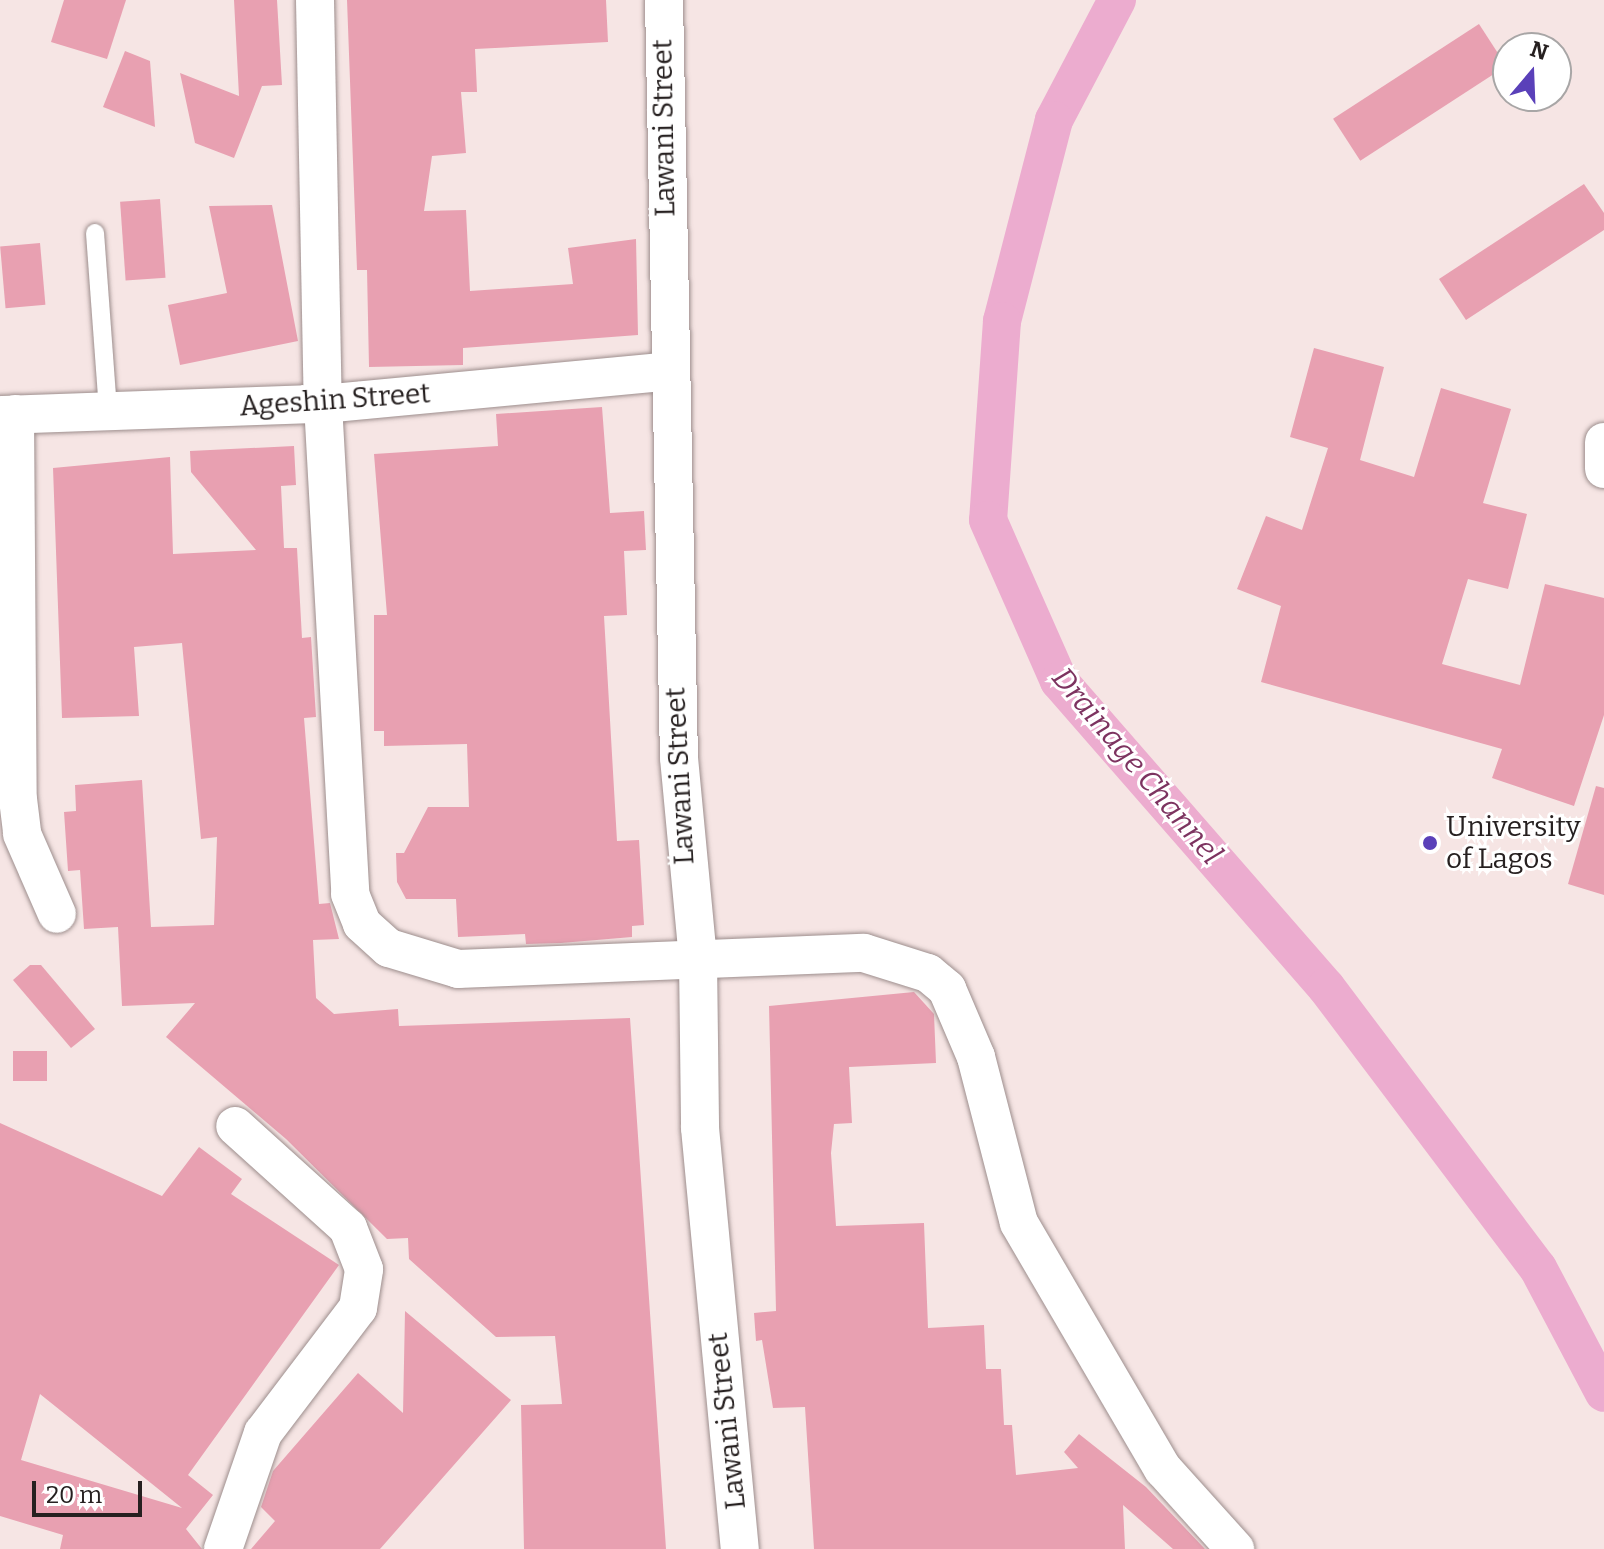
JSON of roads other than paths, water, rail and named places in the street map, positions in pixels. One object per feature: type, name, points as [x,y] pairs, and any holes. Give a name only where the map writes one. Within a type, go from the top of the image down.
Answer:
[{"type":"street","points":[[315,0],[323,404],[350,894],[362,924],[389,948],[458,969],[864,953],[899,959],[947,989],[976,1057],[1019,1223],[1163,1469],[1235,1549]]},
{"type":"street","name":"Lawani Street","points":[[664,0],[679,758],[698,959],[700,1128],[740,1549]]},
{"type":"street","name":"Ageshin Street","points":[[7,414],[323,404],[669,371]]},
{"type":"street","points":[[7,414],[18,799],[22,834],[57,914]]},
{"type":"street","points":[[1604,442],[1604,469]]},
{"type":"street","points":[[223,1549],[263,1433],[358,1308],[364,1269],[348,1228],[235,1126]]},
{"type":"lane","points":[[95,233],[108,411]]},
{"type":"waterway","name":"Drainage Channel","points":[[1117,0],[1054,120],[1002,321],[988,520],[1059,681],[1326,987],[1538,1268],[1604,1393]]},
{"type":"place","name":"University of Lagos","points":[[1430,843]]}]
